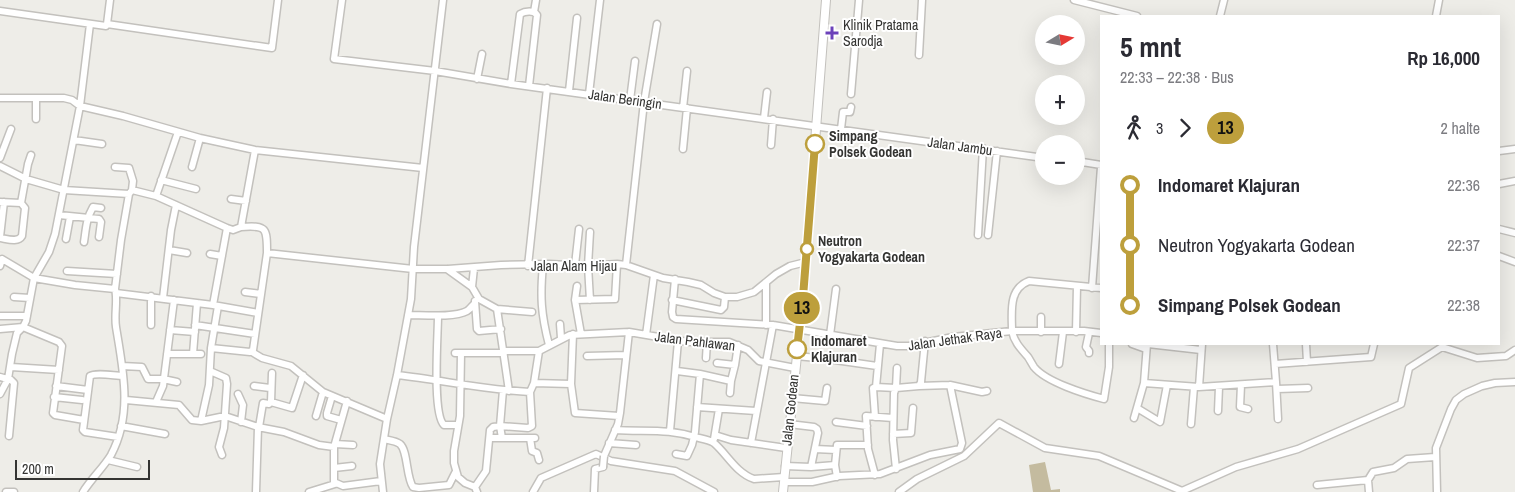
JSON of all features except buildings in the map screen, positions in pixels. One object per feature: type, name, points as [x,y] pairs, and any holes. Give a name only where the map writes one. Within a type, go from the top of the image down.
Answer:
[{"type":"main road","name":"Jalan Godean","points":[[783,492],[806,262],[826,0]]},
{"type":"street","points":[[107,24],[110,0]]},
{"type":"street","points":[[0,11],[106,26],[107,24],[272,48],[278,0]]},
{"type":"street","name":"Jalan Beringin","points":[[342,0],[334,59],[435,71],[511,84],[816,126]]},
{"type":"street","points":[[383,492],[380,464],[411,299],[423,168],[443,0]]},
{"type":"street","points":[[529,86],[537,15],[534,12],[536,0]]},
{"type":"street","points":[[589,94],[600,0]]},
{"type":"street","points":[[851,94],[859,0]]},
{"type":"street","points":[[919,54],[922,0]]},
{"type":"street","points":[[1074,0],[1133,15]]},
{"type":"street","points":[[1220,15],[1224,0]]},
{"type":"street","points":[[1436,15],[1439,0]]},
{"type":"street","points":[[511,84],[520,14],[534,12]]},
{"type":"street","points":[[569,91],[577,18]]},
{"type":"street","points":[[0,394],[8,379],[17,333],[23,327],[27,316],[34,278],[53,244],[80,106],[90,24]]},
{"type":"street","points":[[626,266],[644,102],[657,24]]},
{"type":"street","points":[[477,79],[482,54]]},
{"type":"street","points":[[630,100],[635,61]]},
{"type":"street","points":[[683,149],[687,71]]},
{"type":"street","points":[[528,266],[547,88]]},
{"type":"street","points":[[764,118],[767,92]]},
{"type":"street","points":[[0,98],[64,98],[72,100],[80,106],[200,138],[255,150],[423,168]]},
{"type":"street","points":[[36,98],[36,119]]},
{"type":"street","points":[[841,129],[843,112],[850,112],[851,108]]},
{"type":"street","points":[[771,145],[773,119]]},
{"type":"street","name":"Jalan Jambu","points":[[816,126],[1035,157]]},
{"type":"street","points":[[0,158],[11,129]]},
{"type":"street","points":[[156,196],[178,132]]},
{"type":"street","points":[[192,167],[200,138]]},
{"type":"street","points":[[74,140],[102,144]]},
{"type":"street","points":[[978,235],[983,148]]},
{"type":"street","points":[[1500,148],[1515,149]]},
{"type":"street","points":[[241,227],[255,150]]},
{"type":"street","points":[[988,235],[997,151]]},
{"type":"street","points":[[21,203],[31,155]]},
{"type":"street","points":[[1085,163],[1100,166]]},
{"type":"street","points":[[0,166],[26,179],[64,190],[131,192],[156,196],[233,230],[241,227],[262,227],[268,233],[267,253],[252,352]]},
{"type":"street","points":[[83,492],[108,460],[118,437],[126,400],[115,320],[115,291],[133,181],[131,169],[115,167]]},
{"type":"street","points":[[161,180],[196,189]]},
{"type":"street","points":[[1092,288],[1100,180]]},
{"type":"street","points":[[1500,182],[1515,182]]},
{"type":"street","points":[[231,199],[246,201]]},
{"type":"street","points":[[2,202],[21,203],[25,208],[21,239],[0,237],[2,202]]},
{"type":"street","points":[[980,203],[991,204]]},
{"type":"street","points":[[163,298],[170,230],[176,205]]},
{"type":"street","points":[[84,242],[87,219],[93,207],[100,208]]},
{"type":"street","points":[[59,215],[101,220],[99,237]]},
{"type":"street","points":[[66,238],[70,217]]},
{"type":"street","points":[[201,421],[209,385],[211,348],[227,228]]},
{"type":"street","points":[[575,265],[579,229]]},
{"type":"street","points":[[1500,229],[1515,233]]},
{"type":"street","points":[[590,232],[588,266],[590,300]]},
{"type":"street","points":[[169,250],[187,253]]},
{"type":"street","name":"Jalan Alam Hijau","points":[[267,253],[413,269],[474,268],[501,265],[588,266],[617,264],[654,276],[701,286],[725,297]]},
{"type":"street","points":[[210,254],[222,256]]},
{"type":"street","points":[[1500,256],[1515,262]]},
{"type":"street","points":[[0,261],[34,278],[258,313]]},
{"type":"street","points":[[675,279],[672,300],[721,310],[724,308],[725,297],[737,297],[754,292],[782,270],[806,262]]},
{"type":"street","points":[[575,300],[615,299],[617,264]]},
{"type":"street","points":[[543,265],[540,293],[543,320],[549,345]]},
{"type":"street","points":[[474,268],[473,289],[476,329],[479,331],[501,329]]},
{"type":"street","points":[[446,269],[473,289],[479,299],[497,309],[532,312]]},
{"type":"street","points":[[67,271],[117,274]]},
{"type":"street","points":[[646,335],[654,276]]},
{"type":"street","name":"Jalan Jethak Raya","points":[[672,300],[673,317],[676,319],[769,325],[880,344],[909,346],[925,342],[1012,331],[1012,305],[1018,288],[1022,284],[1036,280],[1100,288]]},
{"type":"street","points":[[751,443],[766,363],[769,325],[766,283]]},
{"type":"street","points":[[577,286],[575,300],[581,334]]},
{"type":"street","points":[[1076,332],[1077,286]]},
{"type":"street","points":[[830,335],[836,289]]},
{"type":"street","points":[[244,292],[261,294]]},
{"type":"street","points":[[150,325],[151,296]]},
{"type":"street","points":[[14,297],[30,298]]},
{"type":"street","points":[[156,402],[162,391],[174,300]]},
{"type":"street","points":[[193,354],[197,302]]},
{"type":"street","points":[[408,315],[438,316],[462,313],[475,302]]},
{"type":"street","points":[[497,309],[504,352],[506,391],[500,426],[502,438]]},
{"type":"street","points":[[0,316],[27,316]]},
{"type":"street","points":[[438,316],[436,380],[441,423],[444,425],[458,425]]},
{"type":"street","points":[[1040,317],[1041,332]]},
{"type":"street","points":[[560,324],[561,338]]},
{"type":"street","points":[[0,329],[23,327],[59,342],[62,346],[53,410],[55,415],[84,420]]},
{"type":"street","points":[[170,330],[214,328],[255,334]]},
{"type":"street","points":[[1100,334],[1012,331],[1017,344],[1034,368],[1079,392],[1104,399],[1109,367],[1109,345]]},
{"type":"street","points":[[594,492],[594,469],[603,467],[604,456],[619,416],[628,332]]},
{"type":"street","name":"Jalan Pahlawan","points":[[539,351],[561,338],[573,334],[628,332],[678,341],[729,342],[748,350],[759,361],[795,368]]},
{"type":"street","points":[[1059,364],[1063,332]]},
{"type":"street","points":[[1089,333],[1086,347],[1089,353]]},
{"type":"street","points":[[573,334],[571,384],[575,413],[619,416]]},
{"type":"street","points":[[670,431],[677,371],[678,341]]},
{"type":"street","points":[[706,341],[706,358]]},
{"type":"street","points":[[919,386],[925,342]]},
{"type":"street","points":[[875,417],[873,388],[876,387],[880,344]]},
{"type":"street","points":[[1273,345],[1278,419]]},
{"type":"street","points":[[1306,345],[1306,362]]},
{"type":"street","points":[[1275,364],[1371,357],[1374,345]]},
{"type":"street","points":[[730,393],[738,346]]},
{"type":"street","points":[[1134,418],[1144,383],[1147,346],[1202,347],[1192,424]]},
{"type":"street","points":[[900,492],[918,478],[964,456],[999,423],[1045,448],[1099,456],[1182,491],[1236,467],[1298,449],[1401,404],[1409,368],[1442,347],[1477,358],[1506,356],[1515,350]]},
{"type":"street","points":[[211,348],[252,352],[262,358],[291,366],[323,392],[387,419]]},
{"type":"street","points":[[539,351],[534,382],[530,392],[532,426],[528,428],[500,426],[491,429],[486,471],[476,490],[456,473],[453,456],[460,416],[458,353],[539,351]]},
{"type":"street","points":[[167,354],[201,354]]},
{"type":"street","points":[[587,356],[626,355]]},
{"type":"street","points":[[796,356],[833,359],[877,366]]},
{"type":"street","points":[[717,363],[735,365]]},
{"type":"street","points":[[122,366],[142,367],[148,379],[164,379],[177,382]]},
{"type":"street","points":[[11,367],[59,370]]},
{"type":"street","points":[[896,368],[893,434],[896,469]]},
{"type":"street","points":[[210,370],[226,378],[227,384],[225,416],[219,447],[222,455]]},
{"type":"street","points":[[677,371],[731,381]]},
{"type":"street","points":[[271,402],[272,373]]},
{"type":"street","points":[[676,454],[689,455],[698,407],[700,374]]},
{"type":"street","points":[[256,492],[258,427],[263,403],[269,404],[271,402],[292,408],[303,375]]},
{"type":"street","points":[[397,375],[506,391],[530,392]]},
{"type":"street","points":[[118,437],[84,432],[84,420],[90,376],[124,376]]},
{"type":"street","points":[[0,377],[14,383],[9,436]]},
{"type":"street","points":[[534,382],[571,384]]},
{"type":"street","points":[[1436,492],[1436,448],[1456,400],[1482,386],[1515,382]]},
{"type":"street","points":[[1144,383],[1197,387],[1276,385],[1308,388]]},
{"type":"street","points":[[719,408],[714,439],[736,467],[750,477],[812,482],[837,477],[875,475],[896,469],[930,455],[960,449],[962,443],[950,385]]},
{"type":"street","points":[[876,387],[896,388],[950,385],[982,392],[987,390]]},
{"type":"street","points":[[1136,408],[1160,422],[1167,385]]},
{"type":"street","points":[[1241,385],[1240,408],[1248,409]]},
{"type":"street","points":[[56,386],[88,390]]},
{"type":"street","points":[[254,386],[270,388]]},
{"type":"street","points":[[1218,411],[1219,387]]},
{"type":"street","points":[[792,398],[825,401],[827,388]]},
{"type":"street","points":[[316,416],[323,392]]},
{"type":"street","points":[[238,394],[243,406],[241,422]]},
{"type":"street","points":[[332,396],[327,416],[341,420]]},
{"type":"street","points":[[54,397],[82,400]]},
{"type":"street","points":[[126,400],[179,405],[183,407],[190,418],[201,421],[225,416],[258,427],[284,432],[319,445],[353,444]]},
{"type":"street","points":[[335,484],[334,446],[347,401]]},
{"type":"street","points":[[698,407],[756,411]]},
{"type":"street","points":[[893,434],[912,433],[913,408]]},
{"type":"street","points":[[875,475],[868,445],[866,416],[894,418]]},
{"type":"street","points":[[836,422],[867,426]]},
{"type":"street","points":[[789,424],[816,428],[818,433],[811,467]]},
{"type":"street","points":[[121,426],[165,434]]},
{"type":"street","points":[[615,430],[670,431],[714,439],[786,448]]},
{"type":"street","points":[[490,438],[532,438],[532,451],[537,454],[539,460]]},
{"type":"street","points":[[384,439],[401,445],[408,466],[409,480],[413,487],[449,485],[456,473]]},
{"type":"street","points":[[610,443],[636,445]]},
{"type":"street","points":[[837,477],[835,465],[837,445],[868,445]]},
{"type":"street","points":[[815,449],[836,450]]},
{"type":"street","points":[[533,492],[541,478],[596,454],[611,461],[675,472],[714,492]]},
{"type":"street","points":[[1370,492],[1368,480],[1373,472],[1394,468],[1405,460],[1435,457]]},
{"type":"street","points":[[108,460],[138,467]]},
{"type":"street","points":[[785,466],[811,467],[835,465]]},
{"type":"street","points":[[334,468],[352,466]]},
{"type":"street","points":[[309,492],[335,484],[342,486],[381,480]]},
{"type":"street","points":[[1317,485],[1368,480]]},
{"type":"street","points":[[6,490],[14,492]]},
{"type":"shaded area","points":[[1045,462],[1051,490],[1060,489],[1060,492],[1033,492],[1029,465]]},
{"type":"bus line","name":"13","points":[[797,349],[815,144]]},
{"type":"place","name":"Klinik Pratama Sarodja","points":[[832,33]]},
{"type":"place","name":"Simpang Polsek Godean","points":[[815,144]]},
{"type":"place","name":"Neutron Yogyakarta Godean","points":[[807,249]]},
{"type":"place","name":"Indomaret Klajuran","points":[[797,349]]}]
